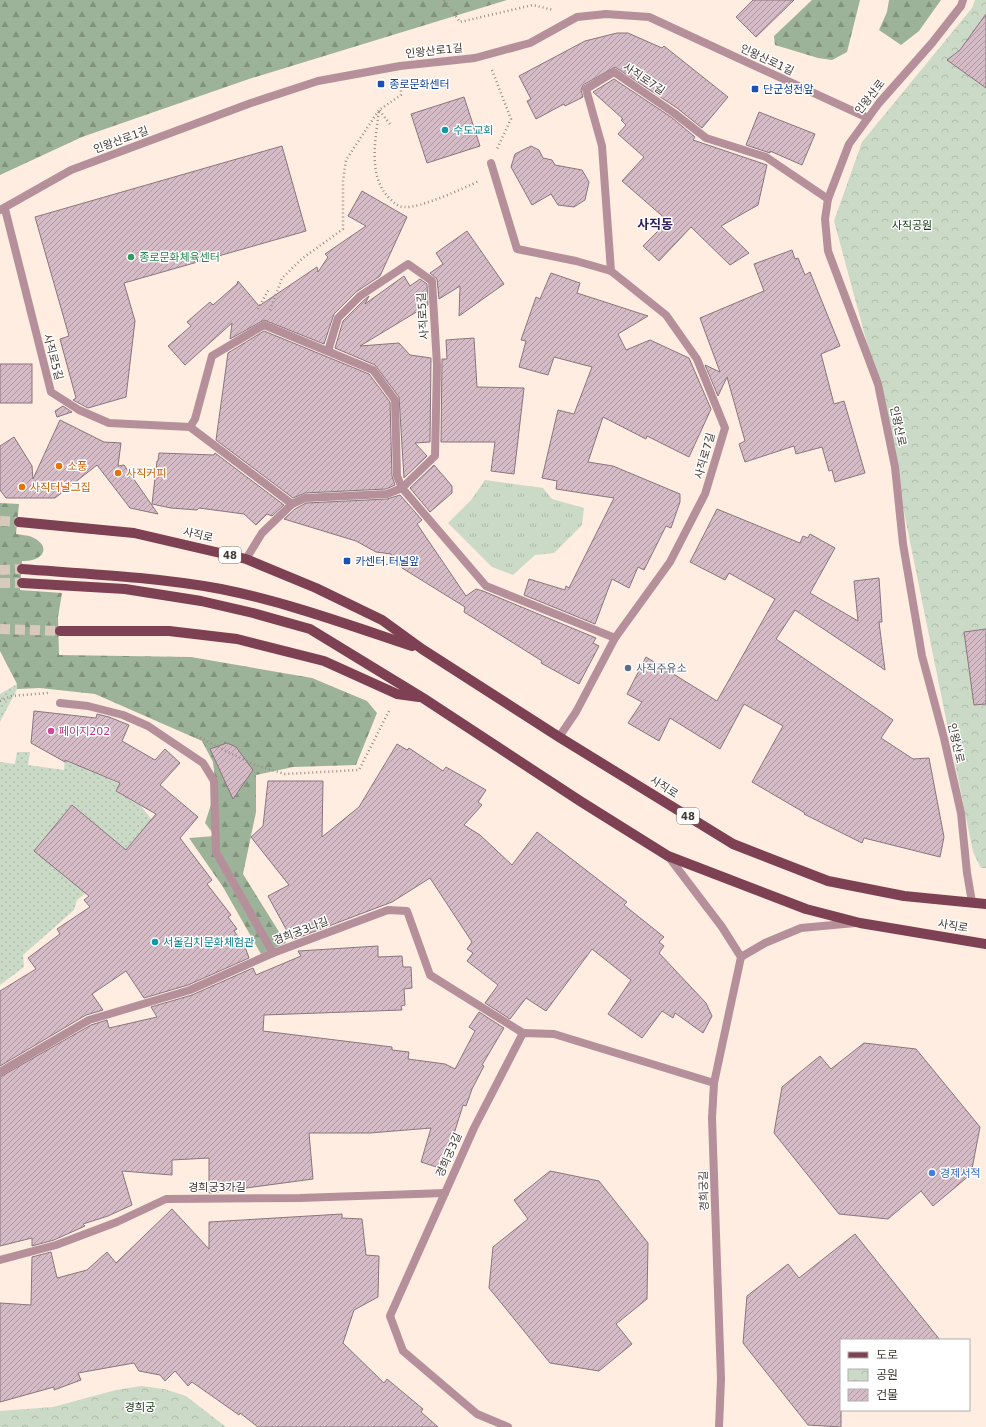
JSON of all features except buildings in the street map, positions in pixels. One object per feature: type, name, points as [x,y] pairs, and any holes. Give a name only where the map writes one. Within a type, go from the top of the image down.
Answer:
[{"type":"main road","name":"사직로","points":[[19,522],[134,533],[246,559],[316,588],[382,620],[422,649],[559,738],[732,844],[828,881],[904,896],[986,904]]},
{"type":"main road","name":"사직로","points":[[22,569],[136,578],[220,589],[330,618],[422,649]]},
{"type":"main road","name":"사직로","points":[[22,583],[125,590],[201,601],[310,629],[423,698],[580,801],[668,856],[806,909],[860,923],[986,944]]},
{"type":"main road","name":"사직로","points":[[60,631],[169,631],[238,639],[324,661],[397,694],[423,698]]},
{"type":"street","name":"인왕산로","points":[[963,2],[868,118],[849,144],[828,199],[824,219],[828,251],[878,384],[895,467],[903,544],[922,656],[944,738],[961,813],[967,873],[972,902]]},
{"type":"street","name":"인왕산로1길","points":[[2,209],[71,170],[251,103],[318,82],[400,66],[486,55],[530,43],[577,17],[606,14],[649,17],[868,118]]},
{"type":"street","name":"사직로7길","points":[[611,271],[602,146],[586,89],[614,72],[674,113],[706,138],[766,157],[828,199]]},
{"type":"street","name":"사직로7길","points":[[491,163],[517,248],[576,261],[611,271],[666,315],[697,359],[724,428],[705,494],[674,555],[616,638],[576,712],[559,738]]},
{"type":"street","name":"사직로5길","points":[[2,209],[51,392],[80,410],[109,423],[190,427]]},
{"type":"street","name":"사직로5길","points":[[246,559],[262,533],[292,504],[305,498],[387,494],[402,488],[435,456],[437,441],[438,364],[432,281],[408,264],[360,296],[338,318],[328,351]]},
{"type":"street","points":[[292,504],[190,427],[195,419],[212,356],[264,325],[373,370],[395,400],[397,476],[402,488],[486,586],[616,638]]},
{"type":"street","points":[[60,703],[88,706],[124,715],[148,726],[203,763],[214,781],[216,852],[273,953]]},
{"type":"street","points":[[668,856],[705,904],[741,957],[765,943],[801,928],[860,923]]},
{"type":"street","name":"경희궁3나길","points":[[0,1072],[89,1020],[190,990],[273,953],[388,910],[407,912],[430,976],[523,1033]]},
{"type":"street","name":"경희궁길","points":[[719,1427],[721,1379],[712,1118],[714,1083],[741,957]]},
{"type":"street","points":[[523,1033],[554,1034],[714,1083]]},
{"type":"street","name":"경희궁3길","points":[[508,1427],[477,1414],[403,1351],[390,1316],[474,1128],[523,1033]]},
{"type":"street","name":"경희궁3가길","points":[[0,1260],[56,1245],[117,1222],[166,1199],[300,1198],[444,1193]]},
{"type":"path","points":[[444,0],[460,22],[533,5],[577,17]]},
{"type":"path","points":[[379,110],[375,145],[375,174],[385,193],[397,206],[405,208],[426,202],[479,181],[491,163],[511,119],[486,55]]},
{"type":"path","points":[[264,325],[282,278],[303,258],[344,229],[343,181],[346,160],[379,110],[401,95],[400,66]]},
{"type":"path","points":[[379,110],[390,124]]},
{"type":"path","points":[[0,701],[11,696],[50,693]]},
{"type":"path","points":[[186,730],[252,764],[285,774],[359,770],[397,694]]},
{"type":"path","points":[[384,707],[389,710]]},
{"type":"green space","points":[[0,0],[507,0],[249,79],[82,137],[0,175]]},
{"type":"green space","points":[[812,0],[860,0],[847,52],[832,60],[818,58],[775,45],[774,36]]},
{"type":"green space","points":[[889,0],[941,0],[919,31],[901,45],[879,30],[887,12]]},
{"type":"green space","name":"사직공원","points":[[975,0],[986,0],[986,868],[981,868],[973,852],[878,384],[834,221],[862,142],[972,8]]},
{"type":"green space","points":[[485,480],[543,488],[552,499],[584,508],[582,525],[554,553],[535,555],[513,575],[492,567],[448,523],[471,500]]},
{"type":"green space","points":[[0,503],[19,504],[16,534],[32,537],[42,545],[43,549],[43,553],[36,559],[22,561],[20,590],[62,593],[58,617],[59,655],[191,657],[312,678],[367,701],[377,713],[356,765],[293,767],[256,775],[256,812],[243,874],[286,943],[261,954],[223,887],[189,838],[215,836],[205,823],[216,789],[213,762],[202,741],[95,694],[40,688],[17,689],[17,684],[0,651]]},
{"type":"green space","points":[[17,684],[17,689],[0,722],[0,694]]},
{"type":"green space","points":[[17,752],[30,752],[28,765],[64,770],[65,759],[120,784],[116,791],[141,806],[152,820],[132,843],[129,859],[77,900],[74,910],[23,955],[24,967],[0,985],[0,762],[15,764]]},
{"type":"green space","name":"경희궁","points":[[141,1386],[164,1389],[186,1396],[226,1427],[0,1427],[0,1411],[53,1407],[116,1390]]},
{"type":"tunnel","points":[[0,521],[19,522]]},
{"type":"tunnel","points":[[0,570],[22,569]]},
{"type":"tunnel","points":[[0,583],[22,583]]},
{"type":"tunnel","points":[[0,629],[60,631]]},
{"type":"place","name":"종로문화센터","points":[[381,84]]},
{"type":"place","name":"단군성전앞","points":[[755,89]]},
{"type":"place","name":"수도교회","points":[[445,130]]},
{"type":"place","name":"종로문화체육센터","points":[[131,257]]},
{"type":"place","name":"소풍","points":[[59,466]]},
{"type":"place","name":"사직커피","points":[[118,473]]},
{"type":"place","name":"사직터널그집","points":[[22,487]]},
{"type":"place","name":"카센터.터널앞","points":[[347,561]]},
{"type":"place","name":"사직주유소","points":[[628,668]]},
{"type":"place","name":"페이지202","points":[[51,731]]},
{"type":"place","name":"서울김치문화체험관","points":[[155,942]]},
{"type":"place","name":"경제서적","points":[[932,1173]]},
{"type":"district","name":"사직동","points":[[655,224]]}]
